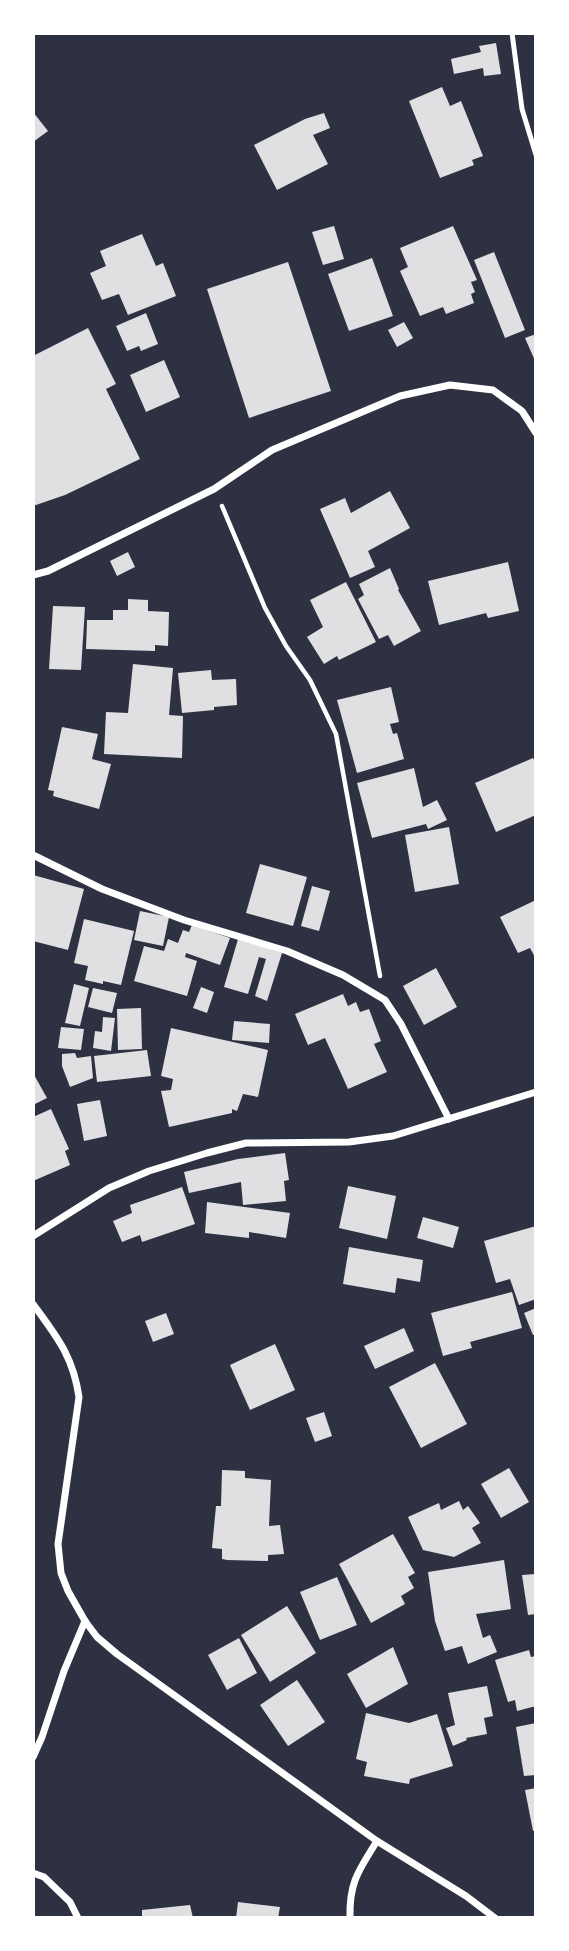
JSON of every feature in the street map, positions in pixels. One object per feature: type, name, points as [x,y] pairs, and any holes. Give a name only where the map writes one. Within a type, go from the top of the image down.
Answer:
[{"type":"street","points":[[33,575],[48,571],[214,489],[272,450],[400,396],[450,385],[493,390],[522,411],[536,433]]},
{"type":"street","points":[[33,855],[102,889],[172,916],[287,951],[343,975],[385,1000],[401,1024],[449,1119]]},
{"type":"street","points":[[33,1236],[109,1188],[149,1171],[207,1153],[246,1143],[349,1142],[393,1136],[536,1092]]},
{"type":"street","points":[[33,1304],[68,1356],[75,1374],[79,1397],[58,1544],[61,1573],[68,1591],[97,1637],[377,1841],[466,1896],[495,1918]]},
{"type":"street","points":[[33,1757],[85,1621]]},
{"type":"street","points":[[350,1918],[349,1902],[355,1876],[377,1841]]},
{"type":"street","points":[[33,1873],[44,1877],[71,1902],[78,1918]]},
{"type":"lane","points":[[512,33],[522,109],[536,155]]},
{"type":"path","points":[[214,489],[265,608],[286,646],[310,680],[336,734],[385,1000]]},
{"type":"building","points":[[496,43],[501,74],[484,76],[483,68],[454,74],[451,59],[481,52],[479,46]]},
{"type":"building","points":[[442,87],[450,106],[461,101],[483,156],[472,160],[474,165],[440,178],[409,101]]},
{"type":"building","points":[[33,112],[48,131],[33,142]]},
{"type":"building","points":[[324,113],[330,128],[313,135],[328,164],[277,190],[254,145],[305,119]]},
{"type":"building","points":[[334,226],[344,259],[323,265],[312,232]]},
{"type":"building","points":[[453,226],[477,280],[471,282],[475,292],[471,294],[474,303],[446,314],[443,307],[420,316],[400,271],[408,267],[400,248]]},
{"type":"building","points":[[142,234],[156,266],[163,263],[176,296],[128,315],[119,294],[102,300],[90,273],[106,266],[100,251]]},
{"type":"building","points":[[494,252],[525,330],[505,338],[474,260]]},
{"type":"building","points":[[372,258],[393,316],[349,331],[328,274]]},
{"type":"building","points":[[288,262],[331,391],[249,418],[207,289]]},
{"type":"building","points":[[146,313],[158,344],[141,351],[139,346],[127,351],[116,326]]},
{"type":"building","points":[[404,322],[413,338],[397,347],[388,330]]},
{"type":"building","points":[[88,328],[116,384],[106,389],[140,459],[65,495],[33,506],[33,356]]},
{"type":"building","points":[[536,334],[536,363],[525,338]]},
{"type":"building","points":[[164,360],[180,397],[146,412],[130,375]]},
{"type":"building","points":[[390,491],[410,528],[368,551],[375,567],[350,578],[320,509],[345,498],[351,513]]},
{"type":"building","points":[[128,552],[135,567],[117,576],[110,561]]},
{"type":"building","points":[[508,562],[519,611],[488,618],[486,613],[439,625],[428,581]]},
{"type":"building","points":[[390,568],[398,590],[421,631],[394,646],[388,635],[379,639],[358,599],[364,595],[359,584]]},
{"type":"building","points":[[346,582],[376,642],[339,660],[337,656],[324,664],[307,637],[323,627],[310,600]]},
{"type":"building","points":[[128,599],[148,600],[148,611],[169,612],[168,646],[155,645],[155,651],[86,649],[87,620],[113,620],[113,610],[128,610]]},
{"type":"building","points":[[53,606],[85,607],[81,670],[49,669]]},
{"type":"building","points":[[133,664],[173,668],[169,715],[183,716],[182,758],[104,754],[106,712],[128,713]]},
{"type":"building","points":[[211,670],[212,680],[236,679],[237,705],[182,713],[178,673]]},
{"type":"building","points":[[391,687],[399,722],[390,724],[393,734],[397,733],[404,759],[357,773],[337,700]]},
{"type":"building","points":[[62,727],[98,734],[92,759],[111,764],[99,809],[53,796],[54,791],[48,790]]},
{"type":"building","points":[[533,758],[536,764],[536,815],[496,832],[475,783]]},
{"type":"building","points":[[414,768],[423,807],[437,800],[447,820],[428,829],[426,824],[372,838],[357,783]]},
{"type":"building","points":[[449,827],[459,884],[415,892],[405,835]]},
{"type":"building","points":[[260,864],[307,877],[293,926],[246,913]]},
{"type":"building","points":[[33,875],[84,889],[68,950],[33,941]]},
{"type":"building","points":[[312,886],[330,891],[319,931],[301,926]]},
{"type":"building","points":[[536,900],[536,959],[530,948],[518,953],[500,917]]},
{"type":"building","points":[[140,911],[169,917],[163,946],[134,940]]},
{"type":"building","points":[[84,919],[134,931],[121,985],[85,980],[88,966],[74,963]]},
{"type":"building","points":[[192,925],[230,938],[220,965],[186,953],[185,957],[197,961],[187,996],[134,981],[144,946],[164,951],[168,939],[178,943],[183,930],[189,932]]},
{"type":"building","points":[[238,939],[282,953],[267,1001],[255,996],[266,959],[259,957],[248,994],[224,987]]},
{"type":"building","points":[[436,968],[457,1007],[424,1025],[403,986]]},
{"type":"building","points":[[74,984],[89,988],[80,1026],[65,1023]]},
{"type":"building","points":[[201,987],[214,992],[207,1013],[193,1008]]},
{"type":"building","points":[[93,988],[117,993],[112,1013],[88,1007]]},
{"type":"building","points":[[343,994],[348,1006],[356,1002],[360,1012],[369,1009],[381,1041],[374,1044],[387,1072],[348,1089],[325,1038],[308,1045],[295,1014]]},
{"type":"building","points":[[141,1008],[142,1049],[118,1050],[117,1009]]},
{"type":"building","points":[[103,1017],[115,1018],[111,1051],[93,1048],[95,1031],[102,1032]]},
{"type":"building","points":[[234,1021],[270,1024],[269,1043],[232,1040]]},
{"type":"building","points":[[61,1027],[84,1029],[81,1050],[58,1048]]},
{"type":"building","points":[[171,1028],[268,1050],[258,1097],[243,1094],[237,1111],[232,1109],[232,1113],[169,1127],[161,1091],[171,1090],[173,1079],[161,1076]]},
{"type":"building","points":[[147,1050],[151,1076],[97,1082],[94,1056]]},
{"type":"building","points":[[75,1053],[77,1058],[91,1056],[93,1078],[70,1087],[62,1066],[62,1054]]},
{"type":"building","points":[[33,1073],[47,1098],[33,1105]]},
{"type":"building","points":[[100,1100],[107,1136],[84,1141],[77,1104]]},
{"type":"building","points":[[51,1109],[69,1149],[65,1151],[70,1165],[33,1181],[33,1117]]},
{"type":"building","points":[[285,1153],[289,1180],[284,1181],[286,1201],[243,1205],[241,1182],[189,1193],[184,1172],[238,1159]]},
{"type":"building","points":[[348,1186],[396,1196],[387,1239],[339,1228]]},
{"type":"building","points":[[182,1187],[195,1224],[142,1242],[140,1235],[122,1242],[113,1221],[132,1213],[130,1205]]},
{"type":"building","points":[[207,1202],[290,1213],[286,1238],[249,1232],[249,1238],[205,1233]]},
{"type":"building","points":[[423,1217],[459,1227],[453,1248],[417,1238]]},
{"type":"building","points":[[536,1226],[536,1299],[519,1305],[510,1279],[496,1283],[484,1241]]},
{"type":"building","points":[[349,1247],[423,1260],[420,1282],[397,1278],[395,1293],[343,1284]]},
{"type":"building","points":[[512,1292],[522,1328],[470,1342],[472,1348],[443,1356],[431,1313]]},
{"type":"building","points":[[536,1308],[536,1334],[533,1335],[524,1313]]},
{"type":"building","points":[[166,1313],[174,1334],[153,1342],[145,1321]]},
{"type":"building","points":[[404,1328],[414,1351],[375,1369],[364,1346]]},
{"type":"building","points":[[275,1344],[295,1390],[250,1410],[230,1365]]},
{"type":"building","points":[[435,1363],[467,1424],[421,1448],[389,1387]]},
{"type":"building","points":[[324,1412],[332,1436],[315,1442],[306,1418]]},
{"type":"building","points":[[509,1468],[529,1502],[501,1518],[481,1484]]},
{"type":"building","points":[[222,1470],[245,1471],[245,1478],[271,1480],[269,1526],[280,1525],[284,1554],[268,1555],[268,1561],[227,1560],[222,1559],[222,1549],[212,1548],[216,1506],[221,1506]]},
{"type":"building","points":[[459,1501],[463,1510],[468,1506],[480,1523],[472,1528],[481,1543],[454,1557],[423,1550],[408,1517],[439,1503],[441,1510]]},
{"type":"building","points":[[393,1534],[415,1573],[408,1577],[414,1588],[401,1596],[405,1604],[371,1623],[339,1564]]},
{"type":"building","points":[[504,1560],[511,1609],[476,1614],[483,1638],[490,1635],[497,1652],[468,1664],[462,1646],[445,1651],[435,1621],[428,1572]]},
{"type":"building","points":[[536,1574],[536,1614],[528,1615],[522,1575]]},
{"type":"building","points":[[337,1577],[357,1625],[320,1640],[300,1592]]},
{"type":"building","points":[[287,1606],[316,1653],[270,1682],[241,1635]]},
{"type":"building","points":[[239,1638],[257,1673],[227,1690],[208,1655]]},
{"type":"building","points":[[393,1647],[408,1684],[366,1708],[347,1674]]},
{"type":"building","points":[[529,1650],[531,1657],[536,1656],[536,1706],[517,1711],[515,1700],[508,1702],[495,1660]]},
{"type":"building","points":[[297,1680],[325,1722],[288,1746],[260,1705]]},
{"type":"building","points":[[487,1686],[493,1716],[484,1718],[487,1734],[466,1738],[467,1740],[453,1746],[446,1728],[455,1725],[448,1693]]},
{"type":"building","points":[[366,1713],[409,1723],[437,1714],[453,1766],[410,1779],[409,1784],[364,1776],[367,1762],[356,1759]]},
{"type":"building","points":[[536,1723],[536,1775],[524,1776],[516,1727]]},
{"type":"building","points":[[536,1788],[536,1830],[533,1831],[525,1790]]},
{"type":"building","points":[[238,1902],[280,1907],[278,1918],[236,1918]]},
{"type":"building","points":[[190,1905],[193,1918],[142,1918],[142,1910]]}]
